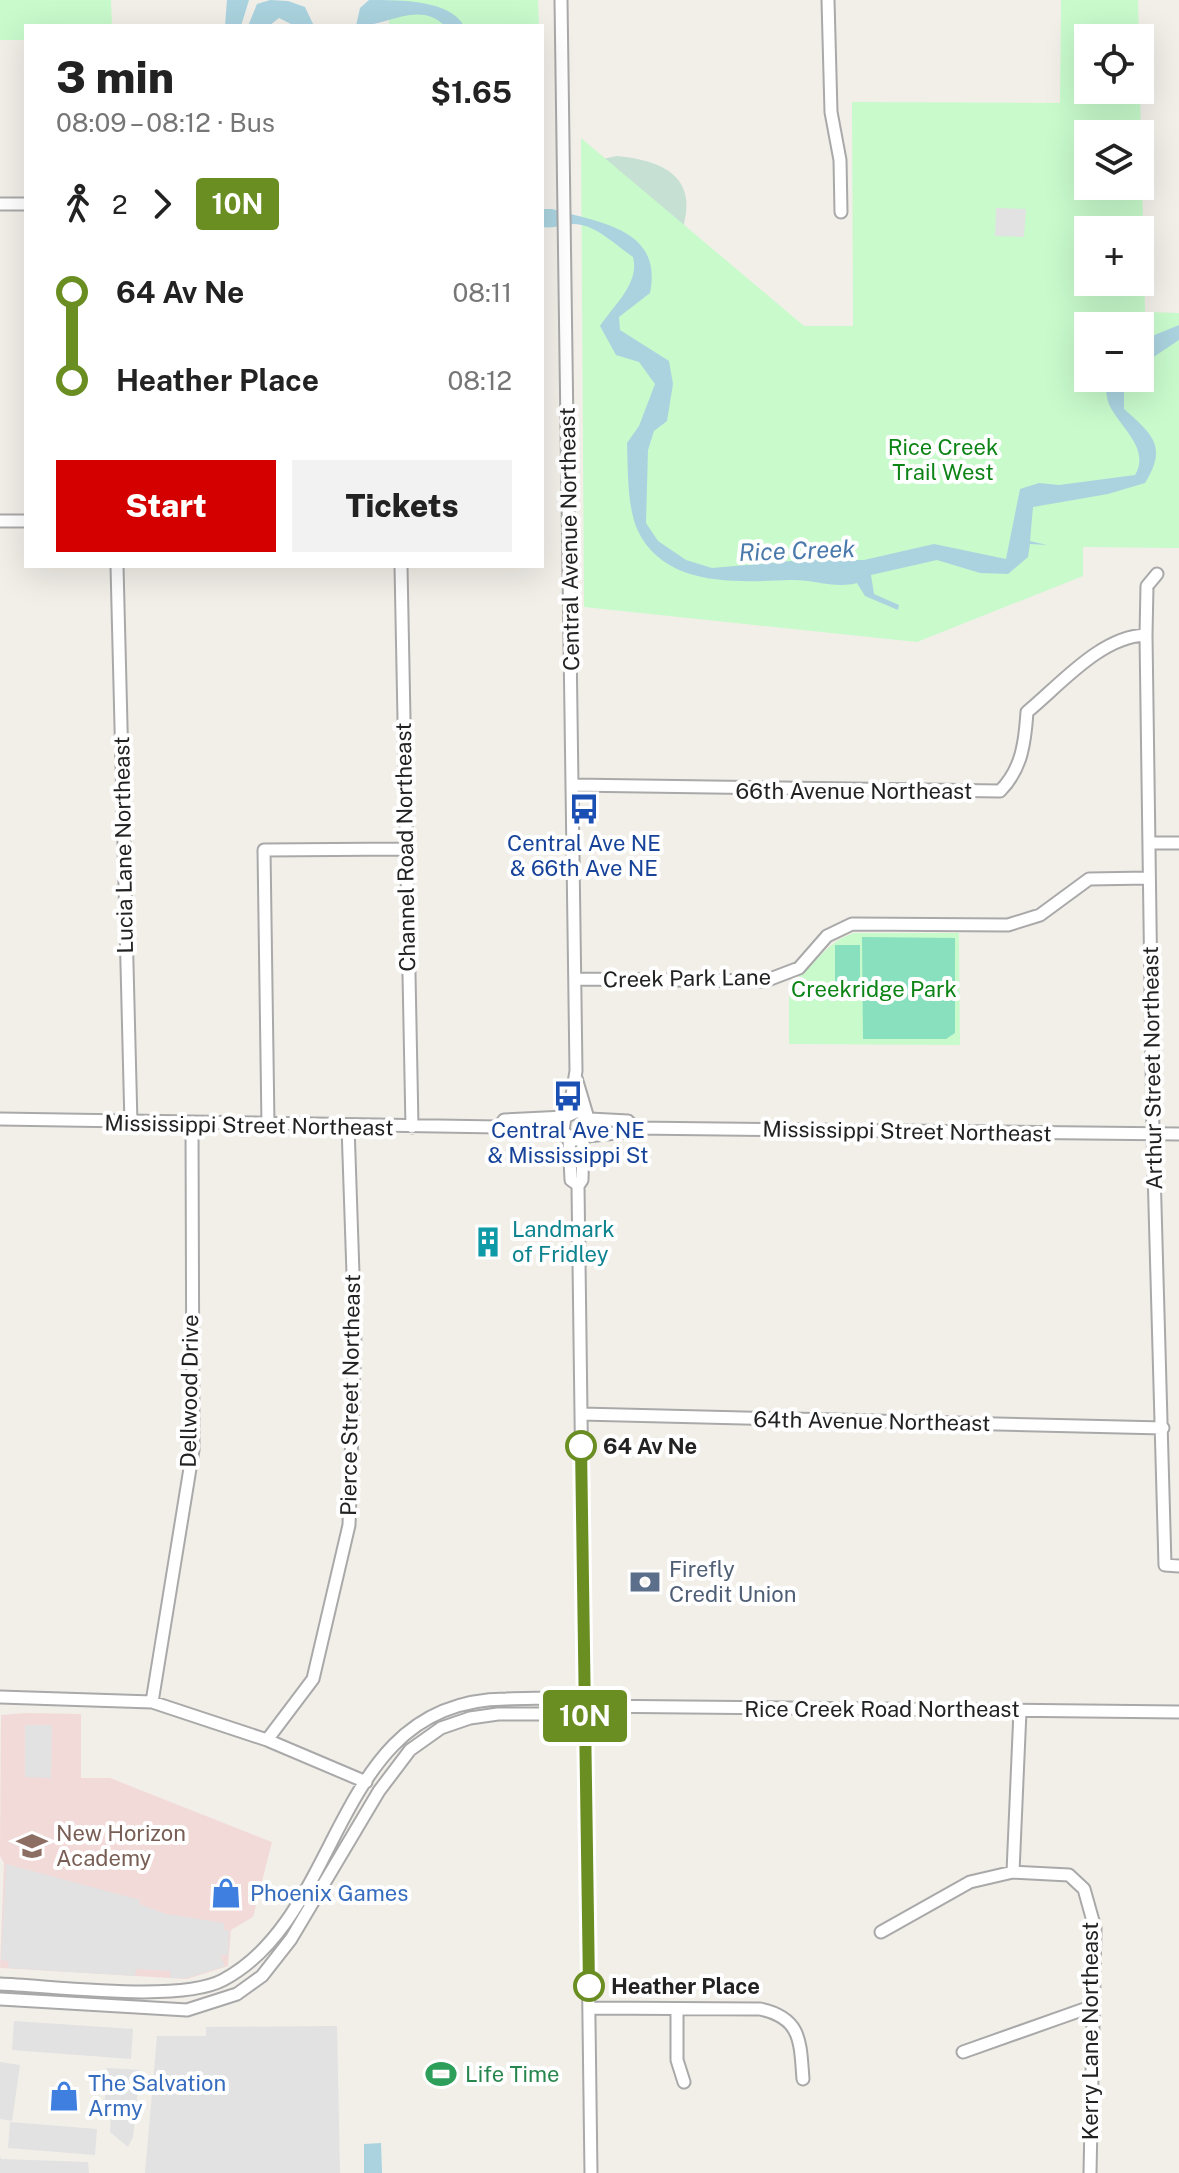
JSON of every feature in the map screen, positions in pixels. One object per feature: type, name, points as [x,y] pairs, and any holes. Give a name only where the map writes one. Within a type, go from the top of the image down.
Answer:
[{"type":"street","name":"Central Avenue Northeast","points":[[561,0],[576,1078],[567,1115]]},
{"type":"street","points":[[828,0],[831,112],[840,160],[841,212]]},
{"type":"street","points":[[0,204],[24,204]]},
{"type":"street","points":[[0,521],[24,521]]},
{"type":"street","name":"Lucia Lane Northeast","points":[[117,568],[131,1124]]},
{"type":"street","name":"Channel Road Northeast","points":[[401,568],[404,849],[412,1127]]},
{"type":"street","name":"Arthur Street Northeast","points":[[1157,574],[1147,586],[1146,635],[1153,1134],[1165,1565],[1179,1566]]},
{"type":"street","name":"66th Avenue Northeast","points":[[572,785],[1000,791],[1014,777],[1025,740],[1027,712],[1110,646],[1135,635],[1146,635]]},
{"type":"street","points":[[1149,843],[1179,843]]},
{"type":"street","points":[[268,1125],[264,850],[404,849]]},
{"type":"street","name":"Creek Park Lane","points":[[575,979],[765,981],[799,968],[827,936],[852,924],[1008,925],[1040,915],[1089,879],[1148,878]]},
{"type":"street","name":"Central Avenue Northeast","points":[[576,1078],[588,1117]]},
{"type":"street","points":[[578,1185],[571,1180],[567,1136],[562,1126],[567,1115],[578,1111],[588,1117],[591,1128],[585,1138],[582,1180],[578,1185],[591,2173]]},
{"type":"street","name":"Mississippi Street Northeast","points":[[499,1127],[504,1120],[567,1115]]},
{"type":"street","name":"Mississippi Street Northeast","points":[[588,1117],[628,1121],[634,1128]]},
{"type":"street","name":"Mississippi Street Northeast","points":[[0,1119],[131,1124],[499,1127],[505,1132],[547,1130],[567,1136]]},
{"type":"street","name":"Dellwood Drive","points":[[152,1702],[193,1450],[192,1124]]},
{"type":"street","name":"Pierce Street Northeast","points":[[267,1740],[313,1679],[349,1525],[355,1333],[348,1126]]},
{"type":"street","name":"Mississippi Street Northeast","points":[[585,1138],[627,1132],[634,1128],[1179,1134]]},
{"type":"street","points":[[567,1136],[585,1138]]},
{"type":"street","name":"64th Avenue Northeast","points":[[581,1414],[1163,1428]]},
{"type":"street","points":[[0,1697],[152,1702],[267,1740],[366,1782]]},
{"type":"street","name":"Rice Creek Road Northeast","points":[[0,1984],[178,1993],[222,1981],[250,1961],[286,1919],[366,1782],[410,1728],[446,1708],[498,1699],[569,1700],[584,1706],[1179,1712]]},
{"type":"street","name":"Rice Creek Road Northeast","points":[[0,1999],[187,2010],[237,1994],[262,1976],[291,1939],[379,1791],[410,1750],[441,1728],[483,1715],[569,1714],[584,1706]]},
{"type":"street","points":[[1013,1872],[1020,1711]]},
{"type":"street","name":"Kerry Lane Northeast","points":[[881,1932],[970,1882],[1013,1872],[1069,1875],[1084,1889],[1095,1928],[1090,2173]]},
{"type":"street","points":[[963,2052],[1093,2006]]},
{"type":"street","points":[[589,2008],[760,2009],[779,2013],[792,2023],[797,2035],[803,2079]]},
{"type":"street","points":[[677,2009],[677,2060],[684,2082]]},
{"type":"shaded area","points":[[996,208],[1026,209],[1024,237],[995,236]]},
{"type":"shaded area","points":[[81,1714],[81,1778],[110,1778],[272,1842],[253,1917],[231,1930],[228,1966],[187,1979],[0,1968],[4,1863],[0,1856],[1,1715]]},
{"type":"shaded area","points":[[25,1725],[52,1725],[51,1778],[25,1777]]},
{"type":"shaded area","points":[[6,1864],[140,1900],[139,1904],[166,1914],[224,1923],[224,1930],[229,1931],[228,1955],[220,1956],[225,1966],[187,1978],[171,1978],[170,1971],[136,1969],[135,1976],[8,1968],[9,1961],[1,1960]]},
{"type":"shaded area","points":[[14,2021],[133,2029],[131,2059],[12,2050]]},
{"type":"shaded area","points":[[337,2026],[340,2173],[145,2173],[157,2036],[206,2036],[206,2027]]},
{"type":"shaded area","points":[[0,2062],[20,2065],[12,2121],[0,2119]]},
{"type":"shaded area","points":[[107,2068],[140,2070],[133,2137],[128,2147],[110,2132],[111,2113],[104,2112]]},
{"type":"shaded area","points":[[10,2122],[97,2129],[95,2155],[8,2148]]},
{"type":"shaded area","points":[[0,2155],[1,2159],[88,2162],[89,2173],[0,2173]]},
{"type":"green space","points":[[0,0],[111,0],[112,24],[24,24],[24,40],[0,40]]},
{"type":"green space","points":[[389,0],[538,0],[539,24],[389,24]]},
{"type":"green space","name":"Rice Creek Trail West","points":[[1061,0],[1138,0],[1139,24],[1074,24],[1074,104],[1140,104],[1141,120],[1074,120],[1074,200],[1142,200],[1143,216],[1074,216],[1074,296],[1145,296],[1145,312],[1074,312],[1074,392],[1154,392],[1154,312],[1179,313],[1179,548],[1083,547],[1083,576],[917,642],[584,607],[581,138],[804,326],[853,326],[852,102],[1060,103]]},
{"type":"green space","points":[[617,156],[651,163],[676,177],[683,187],[686,201],[680,236],[602,159]]},
{"type":"green space","name":"Creekridge Park","points":[[854,933],[959,933],[960,1045],[789,1044],[789,984],[827,949]]},
{"type":"green space","points":[[862,937],[955,938],[955,1033],[946,1039],[863,1039]]},
{"type":"green space","points":[[835,945],[860,945],[860,996],[835,996]]},
{"type":"water","points":[[227,0],[249,0],[242,24],[225,24]]},
{"type":"water","points":[[270,0],[288,1],[305,7],[313,24],[291,24],[279,18],[272,24],[249,24],[257,4]]},
{"type":"water","points":[[369,0],[424,3],[448,11],[462,24],[442,24],[424,15],[414,15],[356,24],[360,8]]},
{"type":"water","name":"Rice Creek","points":[[544,209],[590,219],[624,232],[638,242],[647,255],[652,272],[650,293],[619,317],[620,330],[669,361],[673,384],[667,421],[654,431],[648,450],[646,523],[658,541],[686,560],[712,568],[802,560],[864,560],[934,544],[1006,559],[1020,489],[1039,483],[1059,485],[1135,475],[1139,465],[1136,447],[1109,404],[1107,392],[1124,392],[1124,409],[1154,442],[1156,450],[1152,470],[1145,483],[1108,494],[1033,507],[1030,541],[1047,545],[1030,544],[1028,557],[1008,574],[980,573],[937,560],[871,575],[874,594],[899,605],[898,610],[865,596],[857,583],[725,580],[683,572],[649,548],[637,529],[631,509],[627,443],[639,426],[655,384],[639,362],[616,355],[600,326],[629,285],[633,276],[633,257],[598,232],[575,224],[544,227]]},
{"type":"water","points":[[1179,325],[1179,340],[1154,357],[1154,335]]},
{"type":"water","points":[[381,2143],[382,2173],[364,2173],[364,2144]]},
{"type":"bus line","name":"10N","points":[[581,1446],[589,1986]]},
{"type":"place","name":"Central Ave NE & 66th Ave NE","points":[[584,809]]},
{"type":"place","name":"Central Ave NE & Mississippi St","points":[[568,1096]]},
{"type":"place","name":"Landmark of Fridley","points":[[488,1242]]},
{"type":"place","name":"64 Av Ne","points":[[581,1446]]},
{"type":"place","name":"Firefly Credit Union","points":[[645,1582]]},
{"type":"place","name":"New Horizon Academy","points":[[32,1846]]},
{"type":"place","name":"Phoenix Games","points":[[226,1893]]},
{"type":"place","name":"Heather Place","points":[[589,1986]]},
{"type":"place","name":"Life Time","points":[[441,2074]]},
{"type":"place","name":"The Salvation Army","points":[[64,2096]]}]
